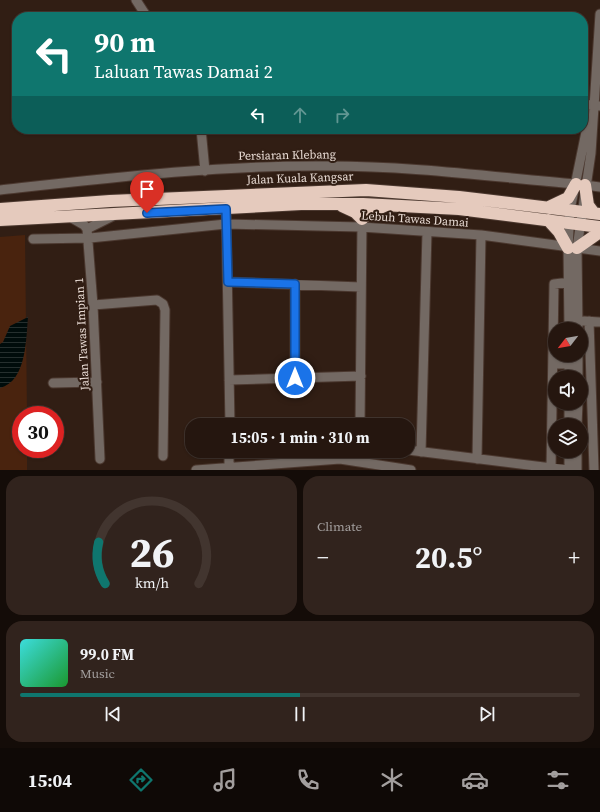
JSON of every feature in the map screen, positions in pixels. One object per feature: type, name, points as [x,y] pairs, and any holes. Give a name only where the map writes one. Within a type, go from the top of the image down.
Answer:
[{"type":"highway","points":[[548,207],[568,198],[580,185],[588,205],[597,213]]},
{"type":"highway","points":[[336,190],[341,194],[356,196],[363,204]]},
{"type":"highway","name":"Jalan Kuala Kangsar","points":[[0,209],[110,201],[336,190],[387,191],[459,197],[597,213]]},
{"type":"highway","points":[[363,204],[369,197],[387,191]]},
{"type":"highway","points":[[0,220],[301,204],[363,204],[459,210],[600,227]]},
{"type":"highway","points":[[337,204],[355,212],[362,223],[369,213],[387,205]]},
{"type":"highway","points":[[548,220],[572,248],[600,232]]},
{"type":"street","points":[[136,0],[143,12]]},
{"type":"street","points":[[570,322],[570,282],[574,223],[580,185],[591,153],[600,14]]},
{"type":"street","points":[[201,134],[204,171]]},
{"type":"street","name":"Persiaran Klebang","points":[[0,190],[204,171],[282,166],[381,168],[600,187]]},
{"type":"street","points":[[360,418],[363,204]]},
{"type":"street","points":[[226,209],[230,418]]},
{"type":"street","points":[[70,217],[84,225],[88,233],[115,215]]},
{"type":"street","name":"Lebuh Tawas Damai","points":[[33,240],[88,233],[226,224],[362,223],[427,232],[481,235],[600,251]]},
{"type":"street","points":[[421,452],[427,232]]},
{"type":"street","name":"Jalan Tawas Impian 1","points":[[88,233],[100,459]]},
{"type":"street","points":[[477,459],[481,235]]},
{"type":"street","points":[[572,248],[578,322]]},
{"type":"street","points":[[228,282],[361,287]]},
{"type":"street","points":[[551,468],[554,284],[570,282]]},
{"type":"street","points":[[295,284],[295,378]]},
{"type":"street","points":[[93,305],[158,300],[163,304],[165,310],[163,456]]},
{"type":"street","points":[[594,470],[589,321],[600,322]]},
{"type":"street","points":[[552,364],[563,362]]},
{"type":"street","points":[[229,380],[361,376]]},
{"type":"street","points":[[53,383],[97,382]]},
{"type":"street","points":[[415,451],[569,470],[569,458]]},
{"type":"street","points":[[229,458],[229,466]]},
{"type":"street","points":[[577,458],[577,470]]},
{"type":"street","points":[[196,470],[229,466],[273,467],[340,459],[411,470]]},
{"type":"shaded area","points":[[25,235],[27,406],[12,406],[12,458],[27,458],[27,470],[0,470],[0,237]]},
{"type":"shaded area","points":[[28,317],[25,347],[20,368],[9,384],[0,388],[0,344],[3,342],[10,326]]},
{"type":"route","points":[[147,213],[226,209],[228,282],[295,284],[295,378]]}]
